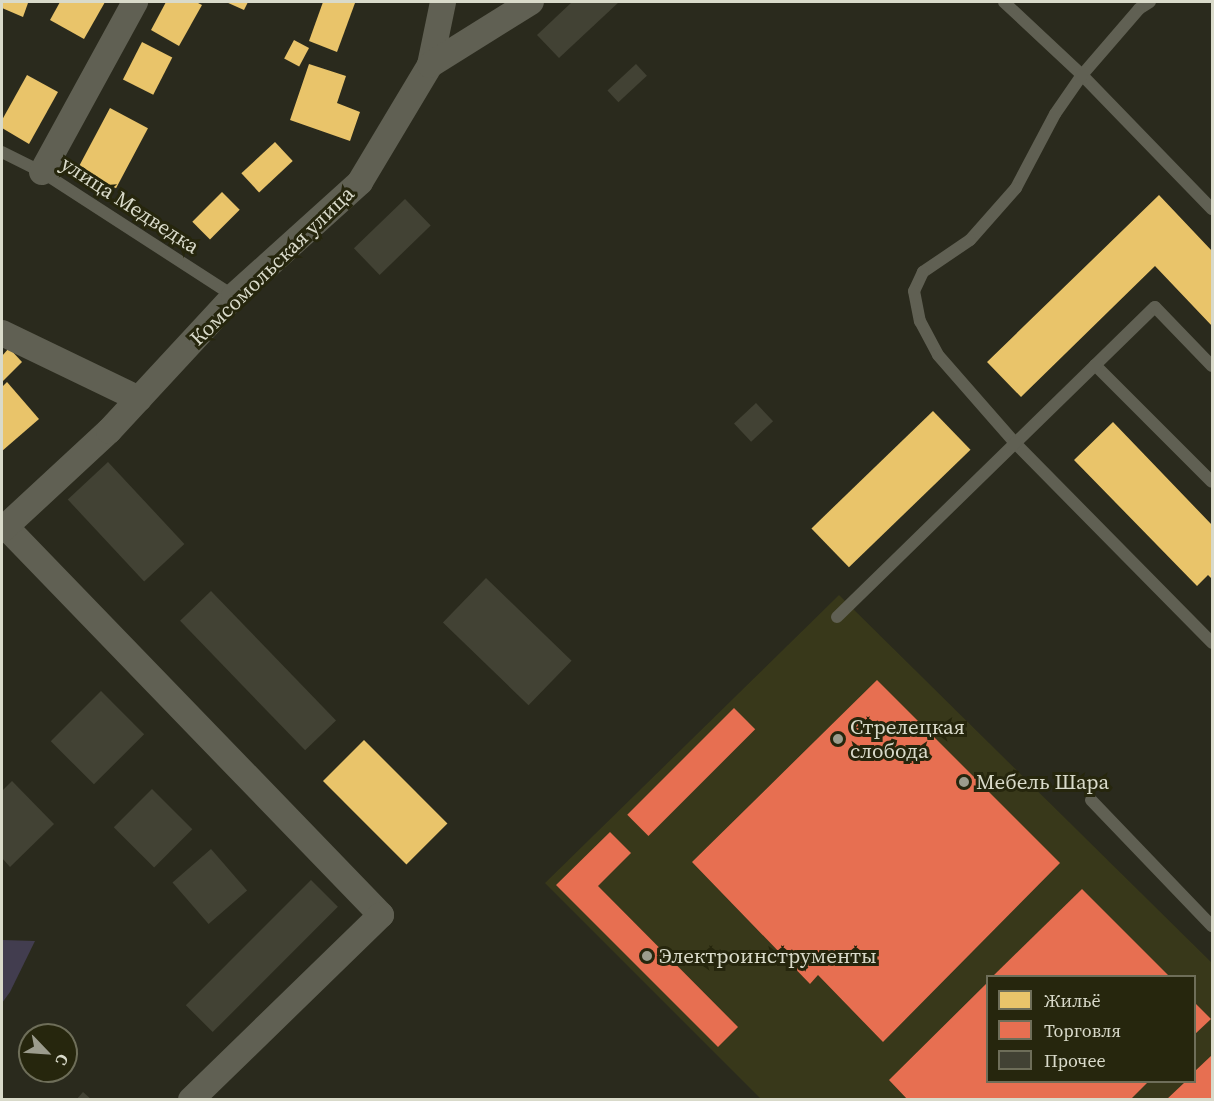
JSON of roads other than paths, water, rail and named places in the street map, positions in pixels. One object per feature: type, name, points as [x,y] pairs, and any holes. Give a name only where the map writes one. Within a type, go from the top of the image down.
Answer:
[{"type":"street","points":[[42,172],[135,2]]},
{"type":"street","points":[[430,65],[443,2]]},
{"type":"street","name":"Комсомольская улица","points":[[3,528],[109,431],[234,296],[360,182],[430,65],[531,2]]},
{"type":"street","points":[[2,333],[139,399]]},
{"type":"street","points":[[3,528],[381,915],[191,1100]]},
{"type":"lane","points":[[1004,2],[1082,75],[1212,209]]},
{"type":"lane","points":[[1150,2],[1139,9],[1082,75],[1056,114],[1016,188],[970,240],[923,272],[914,291],[920,321],[938,355],[1015,443],[1212,643]]},
{"type":"lane","name":"улица Медведка","points":[[2,152],[42,172],[234,296]]},
{"type":"lane","points":[[837,617],[1155,308],[1212,366]]},
{"type":"lane","points":[[1095,365],[1212,482]]},
{"type":"lane","points":[[1091,800],[1212,926]]},
{"type":"place","name":"Стрелецкая слобода","points":[[838,739]]},
{"type":"place","name":"Мебель Шара","points":[[964,782]]},
{"type":"place","name":"Электроинструменты","points":[[647,956]]}]
